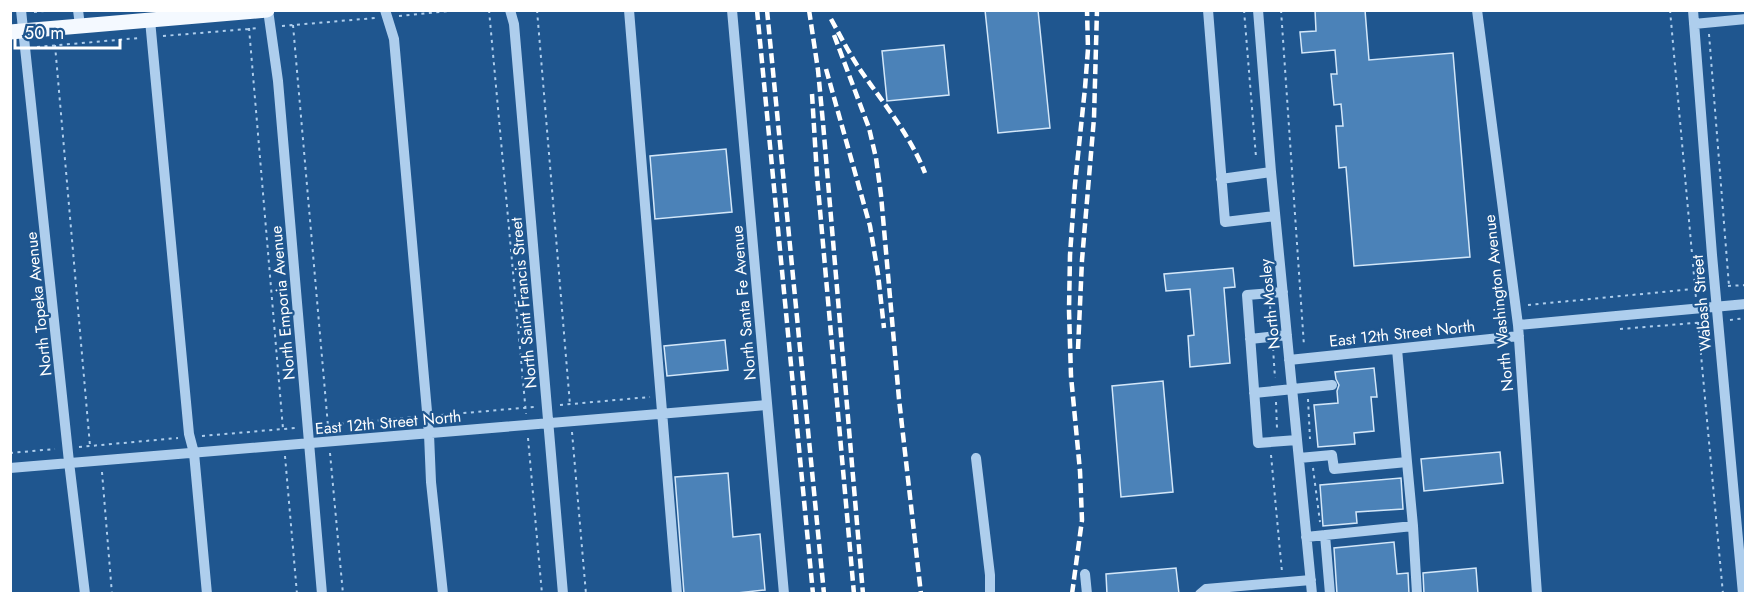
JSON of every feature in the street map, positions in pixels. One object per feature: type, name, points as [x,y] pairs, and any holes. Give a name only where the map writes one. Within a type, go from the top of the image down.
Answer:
[{"type":"main road","points":[[17,31],[79,18],[268,10]]},
{"type":"street","name":"North Topeka Avenue","points":[[21,10],[17,31],[25,48],[69,462],[86,594]]},
{"type":"street","name":"North Emporia Avenue","points":[[268,10],[278,81],[322,594]]},
{"type":"street","name":"North Saint Francis Street","points":[[510,10],[514,24],[563,594]]},
{"type":"street","points":[[629,10],[677,594]]},
{"type":"street","name":"North Santa Fe Avenue","points":[[732,10],[784,594]]},
{"type":"street","points":[[1208,10],[1225,222],[1275,216]]},
{"type":"street","name":"North Mosley","points":[[1258,10],[1282,292],[1312,594]]},
{"type":"street","name":"North Washington Avenue","points":[[1477,10],[1518,325],[1537,594]]},
{"type":"street","name":"Wabash Street","points":[[1693,10],[1743,594]]},
{"type":"street","points":[[386,14],[394,39],[429,434],[431,482],[443,594]]},
{"type":"street","points":[[141,17],[152,37],[189,437],[194,453],[207,594]]},
{"type":"street","points":[[1694,24],[1746,19]]},
{"type":"street","points":[[1221,179],[1271,172]]},
{"type":"street","points":[[1282,292],[1247,295],[1258,443],[1297,440]]},
{"type":"street","points":[[1518,325],[1746,304]]},
{"type":"street","points":[[1250,339],[1287,335]]},
{"type":"street","name":"East 12th Street North","points":[[1289,360],[1519,336]]},
{"type":"street","points":[[1397,349],[1417,594]]},
{"type":"street","points":[[1254,393],[1332,385]]},
{"type":"street","name":"East 12th Street North","points":[[10,468],[767,405]]},
{"type":"street","points":[[1299,458],[1332,454],[1334,469],[1407,462]]},
{"type":"street","points":[[976,458],[990,575],[990,594]]},
{"type":"street","points":[[1306,537],[1413,526]]},
{"type":"street","points":[[1323,535],[1330,594]]},
{"type":"street","points":[[1309,567],[1328,566]]},
{"type":"street","points":[[1085,574],[1087,594]]},
{"type":"street","points":[[1200,594],[1206,589],[1311,580]]},
{"type":"path","points":[[25,48],[293,25],[386,14],[459,10]]},
{"type":"path","points":[[489,10],[542,594]]},
{"type":"path","points":[[537,10],[586,594]]},
{"type":"path","points":[[1281,10],[1305,358]]},
{"type":"path","points":[[1708,23],[1729,286]]},
{"type":"path","points":[[293,25],[343,594]]},
{"type":"path","points":[[249,28],[297,594]]},
{"type":"path","points":[[55,45],[90,446],[102,468],[112,594]]},
{"type":"path","points":[[1525,305],[1746,285]]},
{"type":"path","points":[[1615,330],[1746,318]]},
{"type":"path","points":[[1307,387],[1312,456],[1323,535]]},
{"type":"path","points":[[10,453],[655,397]]},
{"type":"building","points":[[985,10],[1038,10],[1050,128],[998,133]]},
{"type":"building","points":[[1315,10],[1365,10],[1369,60],[1453,53],[1470,257],[1354,266],[1346,167],[1339,168],[1336,126],[1343,126],[1341,104],[1334,105],[1331,74],[1337,74],[1335,50],[1302,53],[1300,32],[1316,31]]},
{"type":"building","points":[[944,45],[949,95],[887,101],[882,51]]},
{"type":"building","points":[[726,149],[732,212],[655,219],[650,156]]},
{"type":"building","points":[[1233,268],[1235,287],[1224,288],[1230,363],[1190,367],[1188,336],[1194,335],[1190,289],[1166,291],[1164,274]]},
{"type":"building","points":[[725,340],[728,370],[667,376],[664,346]]},
{"type":"building","points":[[1374,368],[1377,397],[1371,397],[1374,431],[1354,433],[1355,444],[1318,447],[1314,405],[1338,403],[1339,385],[1335,372]]},
{"type":"building","points":[[1163,381],[1173,492],[1121,497],[1112,386]]},
{"type":"building","points":[[1500,452],[1503,483],[1424,491],[1421,459]]},
{"type":"building","points":[[728,473],[733,537],[760,534],[765,590],[728,594],[684,594],[675,477]]},
{"type":"building","points":[[1401,478],[1403,509],[1356,512],[1357,523],[1323,526],[1320,485]]},
{"type":"building","points":[[1394,542],[1397,574],[1408,573],[1409,594],[1337,594],[1334,548]]},
{"type":"building","points":[[1176,568],[1179,594],[1107,594],[1106,574]]},
{"type":"building","points":[[1476,568],[1478,594],[1424,594],[1423,573]]},
{"type":"railway","points":[[757,10],[813,594]]},
{"type":"railway","points":[[767,10],[824,594]]},
{"type":"railway","points":[[809,10],[823,123],[863,594]]},
{"type":"railway","points":[[1072,594],[1082,520],[1071,376],[1070,255],[1088,49],[1087,10]]},
{"type":"railway","points":[[1078,349],[1082,260],[1094,118],[1097,10]]},
{"type":"railway","points":[[831,19],[857,65],[904,133],[925,173]]},
{"type":"railway","points":[[834,35],[869,128],[876,158],[899,399],[921,594]]},
{"type":"railway","points":[[826,69],[870,226],[884,328]]},
{"type":"railway","points":[[812,94],[817,176],[854,594]]}]
